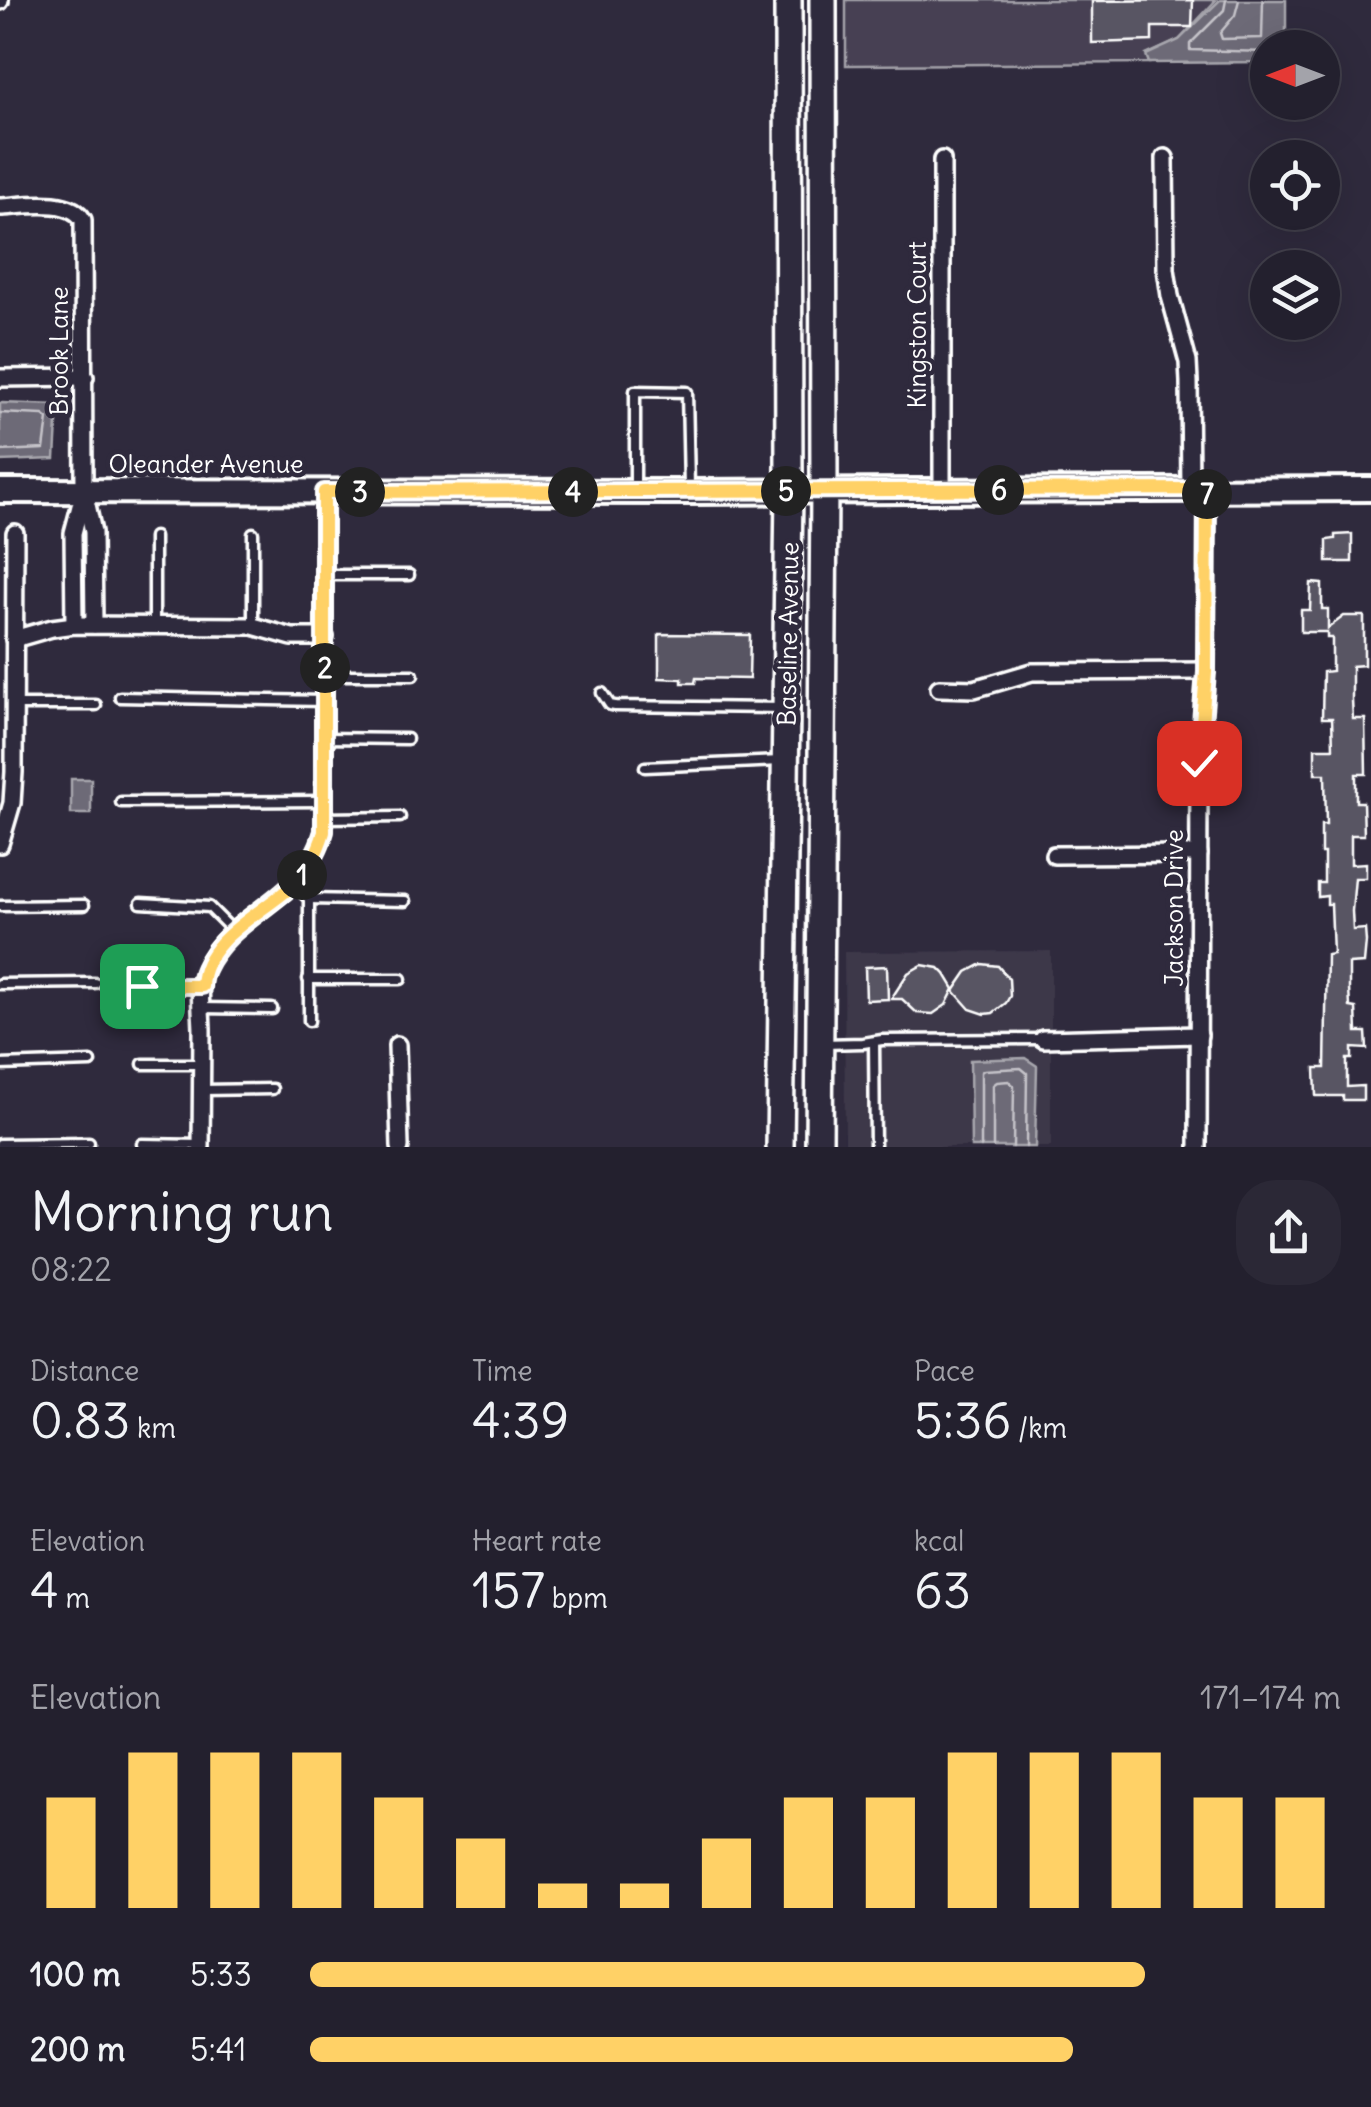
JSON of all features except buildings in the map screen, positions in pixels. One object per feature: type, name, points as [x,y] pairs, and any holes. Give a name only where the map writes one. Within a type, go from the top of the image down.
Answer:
[{"type":"main road","name":"Baseline Avenue","points":[[780,1147],[789,491],[788,0]]},
{"type":"main road","name":"Baseline Avenue","points":[[819,1147],[823,0]]},
{"type":"street","name":"Jackson Drive","points":[[1165,158],[1166,269],[1190,382],[1206,672],[1199,763],[1198,1147]]},
{"type":"street","name":"Kingston Court","points":[[942,160],[942,490]]},
{"type":"street","name":"Brook Lane","points":[[0,206],[66,206],[78,211],[83,220],[84,492]]},
{"type":"street","points":[[0,378],[85,378]]},
{"type":"street","name":"Oleander Avenue","points":[[0,492],[1371,488]]},
{"type":"street","points":[[84,492],[93,532],[94,625]]},
{"type":"street","points":[[74,625],[73,533],[84,492]]},
{"type":"street","points":[[201,1146],[202,973],[219,946],[294,884],[319,851],[324,832],[324,492]]},
{"type":"street","points":[[0,844],[12,803],[7,772],[14,706],[7,674],[14,639],[7,572],[15,533]]},
{"type":"street","points":[[73,561],[94,560]]},
{"type":"street","points":[[14,639],[74,625],[253,626],[292,636],[325,637]]},
{"type":"street","points":[[939,688],[974,689],[1032,672],[1206,672]]},
{"type":"street","points":[[1054,856],[1199,854]]},
{"type":"street","points":[[1044,1038],[1199,1035]]},
{"type":"street","points":[[397,1046],[400,1147]]},
{"type":"lane","points":[[635,492],[635,391],[687,392],[689,492]]},
{"type":"lane","points":[[253,533],[253,626]]},
{"type":"lane","points":[[154,537],[154,625]]},
{"type":"lane","points":[[324,575],[410,575]]},
{"type":"lane","points":[[326,676],[413,675]]},
{"type":"lane","points":[[602,693],[615,706],[787,708]]},
{"type":"lane","points":[[120,697],[324,701]]},
{"type":"lane","points":[[14,706],[96,705]]},
{"type":"lane","points":[[324,738],[407,739]]},
{"type":"lane","points":[[645,766],[786,761]]},
{"type":"lane","points":[[121,802],[324,809],[400,817]]},
{"type":"lane","points":[[294,884],[309,899],[405,901]]},
{"type":"lane","points":[[308,1020],[309,899]]},
{"type":"lane","points":[[142,904],[210,907],[234,932]]},
{"type":"lane","points":[[0,906],[84,905]]},
{"type":"lane","points":[[308,979],[401,979]]},
{"type":"lane","points":[[0,984],[95,984]]},
{"type":"lane","points":[[142,986],[202,986]]},
{"type":"lane","points":[[202,1008],[272,1009]]},
{"type":"lane","points":[[819,1044],[1044,1038]]},
{"type":"lane","points":[[874,1042],[875,1147]]},
{"type":"lane","points":[[0,1065],[91,1062]]},
{"type":"lane","points":[[143,1064],[202,1064]]},
{"type":"lane","points":[[202,1090],[272,1089]]},
{"type":"lane","points":[[0,1144],[90,1143]]},
{"type":"lane","points":[[142,1144],[201,1146]]},
{"type":"shaded area","points":[[846,0],[1216,0],[1179,40],[1147,55],[1149,63],[846,65]]},
{"type":"shaded area","points":[[1051,951],[1051,1147],[845,1147],[844,952]]},
{"type":"water","points":[[1220,0],[1286,0],[1286,30],[1250,30],[1250,62],[1149,63],[1146,55],[1179,40]]},
{"type":"water","points":[[0,403],[58,405],[55,459],[0,461]]},
{"type":"water","points":[[71,779],[91,779],[91,814],[71,814]]},
{"type":"water","points":[[1025,1058],[1037,1066],[1035,1147],[971,1147],[970,1060]]},
{"type":"route","points":[[142,986],[202,986],[202,973],[219,946],[294,884],[319,851],[324,832],[324,492],[1207,489],[1206,672],[1199,763]]}]
